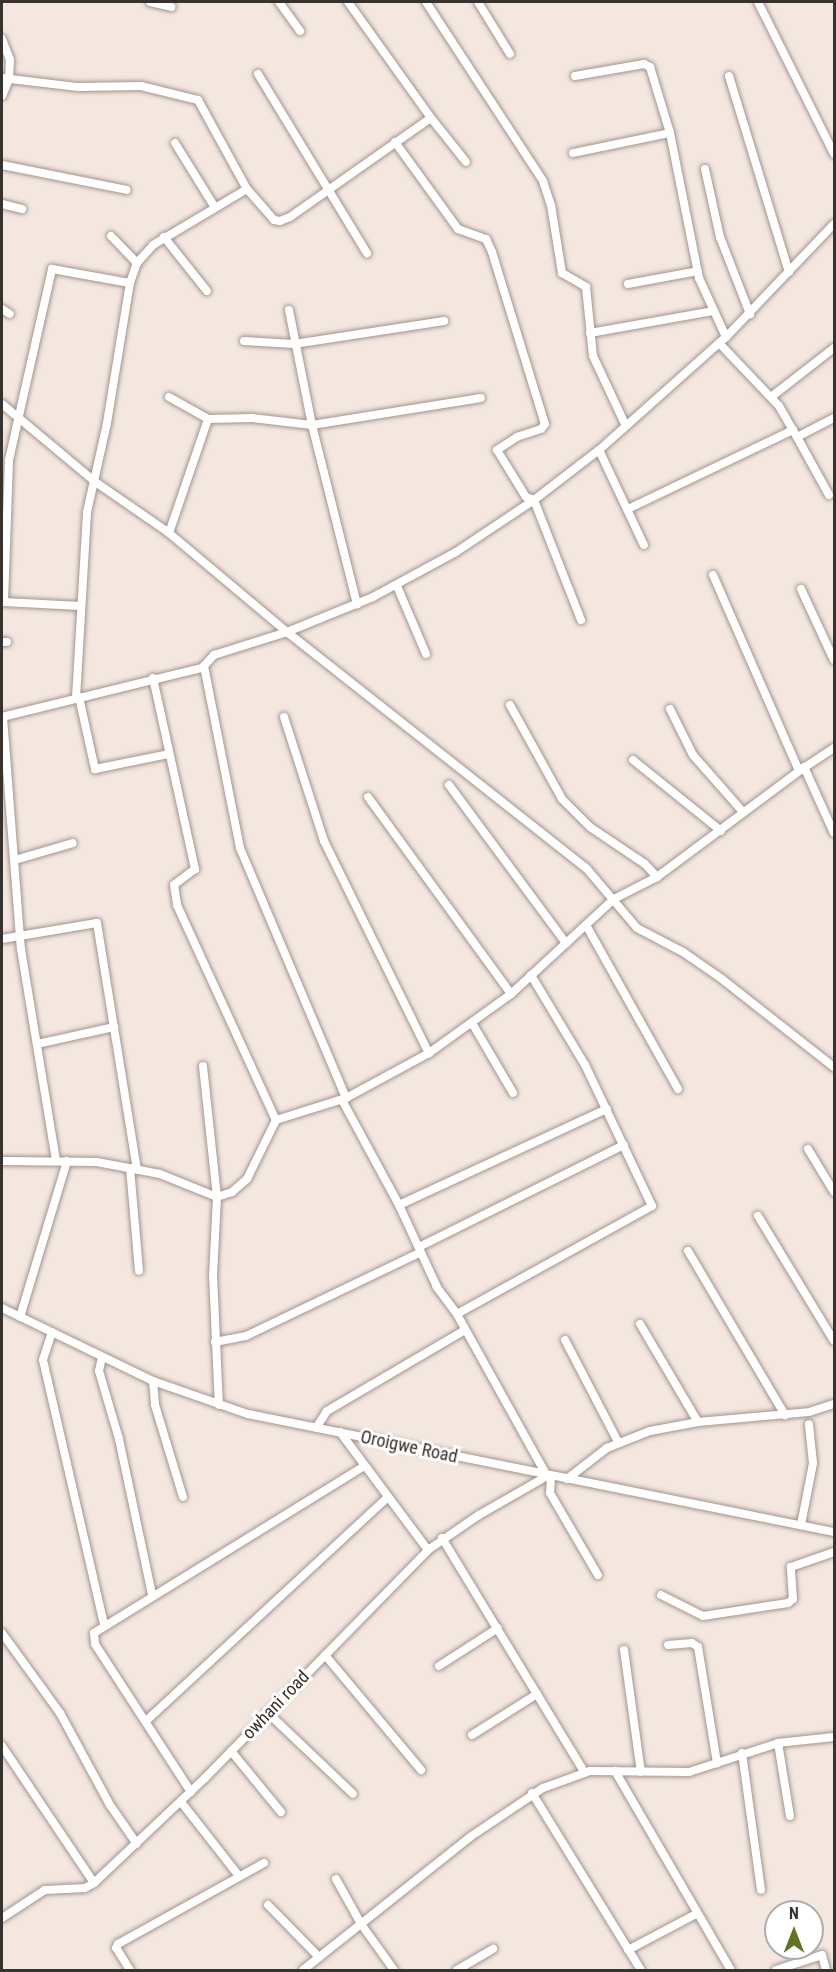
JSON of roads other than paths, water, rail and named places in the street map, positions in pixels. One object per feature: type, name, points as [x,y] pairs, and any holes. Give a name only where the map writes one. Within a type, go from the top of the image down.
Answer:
[{"type":"street","points":[[150,2],[171,7]]},
{"type":"street","points":[[279,2],[300,31]]},
{"type":"street","points":[[348,2],[431,118],[466,162]]},
{"type":"street","points":[[426,2],[543,181],[551,205],[562,273],[586,286],[590,333],[598,370],[625,424]]},
{"type":"street","points":[[478,2],[510,54]]},
{"type":"street","points":[[758,2],[834,154]]},
{"type":"street","points":[[2,39],[10,60],[2,96]]},
{"type":"street","points":[[575,76],[644,64],[650,67],[670,133],[698,271],[714,310],[722,340],[771,397],[795,433],[829,495]]},
{"type":"street","points":[[258,74],[367,253]]},
{"type":"street","points":[[729,76],[789,272]]},
{"type":"street","points":[[5,78],[78,87],[141,86],[198,100],[247,189],[274,220],[280,221],[290,217],[431,118]]},
{"type":"street","points":[[573,153],[670,133]]},
{"type":"street","points":[[395,142],[458,229],[486,239],[492,252],[545,423],[541,429],[517,437],[497,450],[526,497],[534,500],[581,620]]},
{"type":"street","points":[[175,143],[214,206]]},
{"type":"street","points":[[2,165],[127,190]]},
{"type":"street","points":[[705,169],[720,237],[750,314]]},
{"type":"street","points":[[169,754],[95,769],[77,697],[80,606],[87,512],[129,283],[136,263],[164,237],[214,206],[247,189]]},
{"type":"street","points":[[2,204],[22,208]]},
{"type":"street","points":[[56,1160],[20,937],[2,717],[204,666],[214,655],[287,632],[397,586],[534,500],[599,450],[625,424],[750,314],[834,224]]},
{"type":"street","points":[[111,236],[136,263]]},
{"type":"street","points":[[164,237],[207,291]]},
{"type":"street","points":[[80,606],[10,605],[2,597],[9,460],[52,269],[129,283]]},
{"type":"street","points":[[628,285],[698,271]]},
{"type":"street","points":[[2,309],[10,314]]},
{"type":"street","points":[[289,310],[312,425],[357,604]]},
{"type":"street","points":[[590,333],[714,310]]},
{"type":"street","points":[[244,341],[294,344],[444,321]]},
{"type":"street","points":[[771,397],[834,348]]},
{"type":"street","points":[[169,397],[208,419],[274,419],[312,425],[481,398]]},
{"type":"street","points":[[2,404],[94,481],[169,533],[287,632],[586,869],[637,928],[683,952],[722,979],[834,1067]]},
{"type":"street","points":[[630,508],[795,433],[834,418]]},
{"type":"street","points":[[169,533],[208,419]]},
{"type":"street","points":[[599,450],[630,508],[644,545]]},
{"type":"street","points":[[713,574],[801,769],[834,833]]},
{"type":"street","points":[[397,586],[426,654]]},
{"type":"street","points":[[801,589],[834,660]]},
{"type":"street","points":[[204,666],[240,848],[344,1099],[399,1205],[437,1287],[457,1314],[549,1476],[550,1493],[598,1575]]},
{"type":"street","points":[[153,678],[195,869],[174,885],[177,905],[276,1120]]},
{"type":"street","points":[[510,705],[562,798],[590,827],[645,864],[657,878]]},
{"type":"street","points":[[670,709],[693,755],[743,812]]},
{"type":"street","points":[[285,717],[324,841],[429,1053]]},
{"type":"street","points":[[2,1161],[56,1160],[134,1169],[176,1179],[217,1197],[232,1192],[247,1179],[276,1120],[344,1099],[429,1053],[511,993],[614,900],[657,878],[801,769],[834,748]]},
{"type":"street","points":[[633,760],[721,831]]},
{"type":"street","points":[[449,785],[566,943]]},
{"type":"street","points":[[368,797],[511,993]]},
{"type":"street","points":[[15,860],[73,843]]},
{"type":"street","points":[[2,939],[97,923],[134,1169],[139,1271]]},
{"type":"street","points":[[586,925],[678,1089]]},
{"type":"street","points":[[457,1314],[652,1208],[652,1203],[607,1109],[531,975]]},
{"type":"street","points":[[472,1023],[513,1093]]},
{"type":"street","points":[[37,1044],[114,1027]]},
{"type":"street","points":[[203,1066],[217,1197],[215,1342],[219,1405]]},
{"type":"street","points":[[399,1205],[607,1109]]},
{"type":"street","points":[[215,1342],[246,1336],[624,1145]]},
{"type":"street","points":[[808,1149],[834,1192]]},
{"type":"street","points":[[20,1317],[67,1161]]},
{"type":"street","points":[[758,1216],[834,1341]]},
{"type":"street","points":[[688,1251],[785,1415]]},
{"type":"street","name":"Oroigwe Road","points":[[2,1311],[20,1317],[153,1381],[219,1405],[316,1428],[834,1532]]},
{"type":"street","points":[[640,1324],[698,1422]]},
{"type":"street","points":[[316,1428],[327,1411],[465,1330]]},
{"type":"street","points":[[52,1332],[43,1360],[104,1625]]},
{"type":"street","points":[[565,1340],[618,1442]]},
{"type":"street","points":[[102,1357],[99,1371],[119,1439],[152,1594]]},
{"type":"street","points":[[153,1381],[155,1405],[183,1497]]},
{"type":"street","points":[[567,1479],[618,1442],[650,1431],[698,1422],[785,1415],[834,1404]]},
{"type":"street","points":[[801,1525],[813,1463],[809,1424]]},
{"type":"street","points":[[340,1432],[386,1499],[428,1551]]},
{"type":"street","points":[[191,1792],[95,1644],[94,1633],[152,1594],[364,1466]]},
{"type":"street","name":"owhani road","points":[[94,1883],[181,1802],[442,1538],[549,1476]]},
{"type":"street","points":[[146,1721],[386,1499]]},
{"type":"street","points":[[442,1538],[584,1772]]},
{"type":"street","points":[[661,1595],[703,1616],[788,1603],[793,1599],[790,1567],[834,1552]]},
{"type":"street","points":[[439,1666],[498,1628]]},
{"type":"street","points":[[2,1633],[60,1713],[110,1805],[137,1844]]},
{"type":"street","points":[[668,1645],[692,1643],[698,1647],[717,1763]]},
{"type":"street","points":[[624,1650],[642,1772]]},
{"type":"street","points":[[325,1655],[421,1770]]},
{"type":"street","points":[[472,1735],[537,1694]]},
{"type":"street","points":[[268,1713],[352,1794]]},
{"type":"street","points":[[303,1971],[470,1837],[532,1793],[584,1772],[677,1773],[717,1763],[778,1743],[834,1737]]},
{"type":"street","points":[[778,1743],[790,1816]]},
{"type":"street","points":[[2,1746],[94,1883],[85,1888],[45,1890],[2,1918]]},
{"type":"street","points":[[231,1751],[281,1812]]},
{"type":"street","points":[[742,1753],[761,1890]]},
{"type":"street","points":[[615,1771],[731,1971]]},
{"type":"street","points":[[532,1793],[641,1971]]},
{"type":"street","points":[[181,1802],[239,1876]]},
{"type":"street","points":[[127,1969],[116,1948],[118,1944],[264,1863]]},
{"type":"street","points":[[336,1879],[361,1924],[394,1971]]},
{"type":"street","points":[[268,1905],[319,1957]]},
{"type":"street","points":[[628,1950],[696,1914]]},
{"type":"street","points":[[457,1971],[493,1949]]},
{"type":"street","points":[[776,1971],[822,1955],[826,1971]]}]
